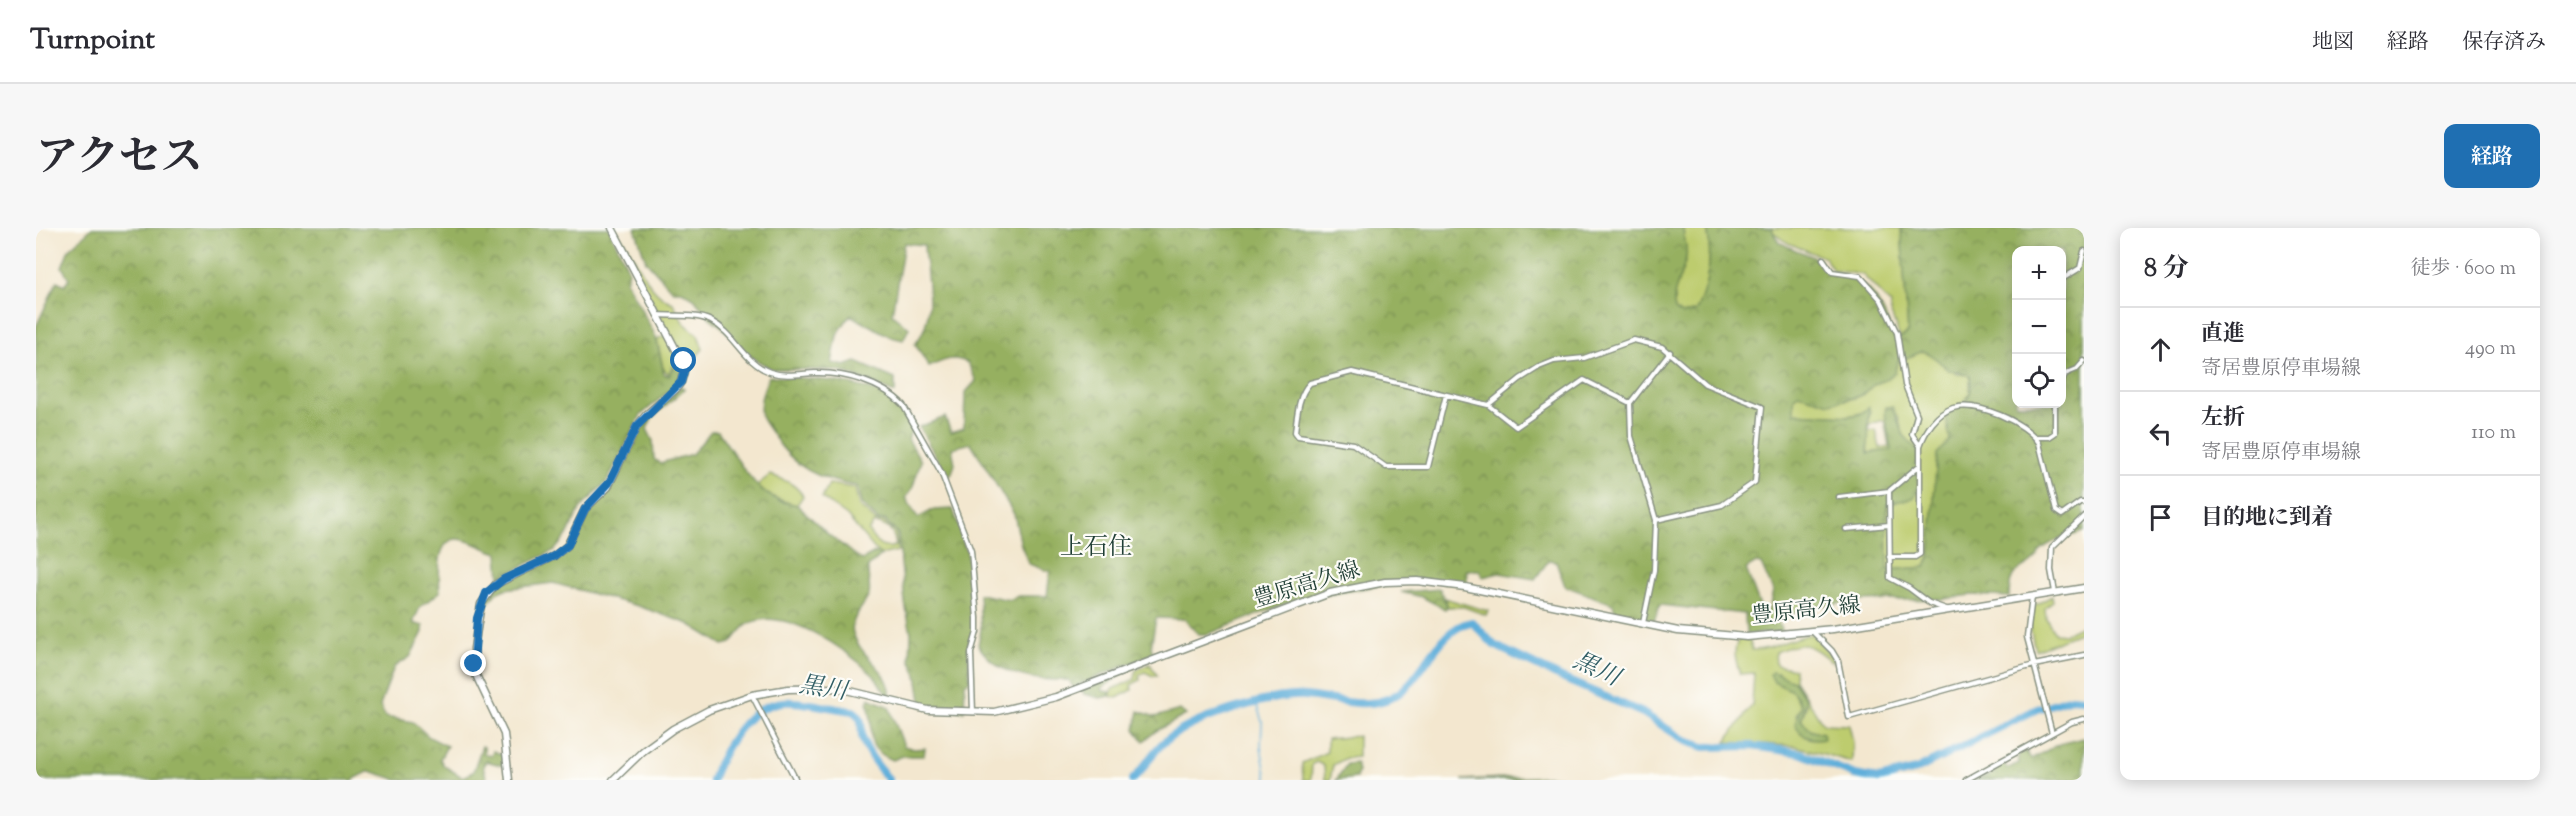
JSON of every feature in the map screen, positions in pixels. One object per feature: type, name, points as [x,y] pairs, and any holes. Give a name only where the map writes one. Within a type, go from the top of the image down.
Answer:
[{"type":"main road","points":[[509,780],[504,734],[476,673],[474,648],[480,604],[496,584],[554,556],[567,546],[585,509],[609,483],[637,426],[681,382],[685,368],[684,361],[656,315],[612,228]]},
{"type":"main road","name":"豊原高久線","points":[[614,780],[643,751],[674,729],[709,710],[752,695],[788,689],[838,688],[913,707],[994,712],[1056,697],[1309,600],[1349,588],[1385,582],[1417,581],[1466,586],[1698,633],[1747,637],[1813,632],[2084,588]]},
{"type":"street","points":[[2066,276],[2080,268],[2084,251]]},
{"type":"street","points":[[1823,259],[1832,272],[1860,276],[1885,308],[1897,333],[1905,385],[1916,408],[1917,419],[1912,434],[1920,446]]},
{"type":"street","points":[[656,315],[714,322],[753,363],[772,373],[792,375],[817,373],[855,379],[896,397],[903,405],[941,472],[972,551],[977,618],[977,632],[971,653],[973,712]]},
{"type":"street","points":[[1488,405],[1520,378],[1554,361],[1584,358],[1634,340],[1662,347],[1705,384],[1764,410],[1755,482],[1729,502],[1656,520]]},
{"type":"street","points":[[1643,623],[1654,570],[1656,520],[1631,436],[1630,403],[1670,352]]},
{"type":"street","points":[[2066,374],[2077,369],[2084,361]]},
{"type":"street","points":[[1446,395],[1428,467],[1386,467],[1353,444],[1298,436],[1295,432],[1299,403],[1306,387],[1322,379],[1352,372],[1488,405],[1516,427],[1584,380],[1630,403]]},
{"type":"street","points":[[1889,557],[1915,557],[1920,554],[1920,446],[1938,417],[1959,407],[2001,415],[2035,437],[2041,448],[2056,511],[2062,515],[2080,502],[2084,502]]},
{"type":"street","points":[[2035,437],[2049,437],[2055,433],[2055,408]]},
{"type":"street","points":[[1839,497],[1889,491],[1920,465]]},
{"type":"street","points":[[1889,491],[1889,557],[1892,580],[1909,588],[1929,603],[1950,610]]},
{"type":"street","points":[[2055,593],[2051,570],[2052,547],[2084,516]]},
{"type":"street","points":[[1846,529],[1889,525]]},
{"type":"street","points":[[2032,597],[2026,627],[2052,733]]},
{"type":"street","points":[[1813,632],[1838,661],[1848,717],[2034,665],[2084,655]]},
{"type":"street","points":[[752,695],[795,778]]},
{"type":"street","points":[[1966,780],[2052,733],[2084,719]]},
{"type":"green space","points":[[92,228],[609,228],[629,271],[626,281],[656,337],[664,374],[669,376],[679,359],[683,368],[678,383],[641,415],[607,481],[580,509],[567,535],[555,550],[500,577],[498,553],[456,539],[444,547],[439,565],[440,592],[420,607],[413,623],[423,626],[423,632],[410,657],[394,667],[380,706],[385,717],[413,722],[429,737],[447,746],[440,759],[444,766],[462,777],[473,772],[482,746],[484,754],[491,756],[493,751],[504,755],[504,766],[486,761],[483,766],[487,780],[398,780],[370,771],[352,780],[36,780],[36,327],[57,281],[65,285],[69,279],[62,267],[69,249]]},
{"type":"green space","points":[[635,228],[1683,228],[1686,257],[1674,296],[1675,310],[1682,315],[1696,311],[1704,291],[1709,260],[1707,228],[1772,228],[1784,245],[1812,256],[1827,271],[1842,275],[1864,286],[1872,293],[1884,312],[1895,338],[1900,338],[1908,333],[1901,228],[2084,228],[2084,532],[2056,541],[2041,550],[2030,563],[2016,572],[2011,580],[2009,597],[1971,595],[1944,599],[1857,601],[1806,608],[1777,620],[1782,632],[1746,635],[1745,614],[1660,605],[1654,621],[1616,614],[1613,604],[1565,586],[1556,561],[1549,560],[1535,579],[1499,573],[1483,577],[1479,570],[1467,570],[1467,585],[1417,579],[1293,601],[1208,634],[1198,634],[1185,619],[1156,618],[1151,647],[1153,652],[1073,687],[1069,680],[1030,678],[1018,675],[996,664],[978,645],[981,630],[979,594],[1010,600],[1016,596],[1047,596],[1050,572],[1029,564],[1021,545],[1014,514],[971,443],[952,448],[955,464],[951,475],[947,476],[919,427],[945,417],[951,432],[964,428],[965,393],[976,381],[968,363],[958,359],[948,359],[929,367],[915,344],[922,333],[928,310],[924,245],[904,243],[892,314],[909,328],[903,340],[891,337],[850,315],[837,335],[832,363],[845,366],[856,362],[895,379],[895,393],[847,373],[830,370],[772,369],[749,356],[722,327],[710,318],[694,298],[682,291],[673,291],[646,261]],"holes":[[[1923,351],[1949,370],[1970,375],[1970,392],[1965,402],[1946,417],[1950,440],[1937,454],[1930,557],[1926,567],[1888,570],[1887,504],[1913,498],[1918,492],[1918,451],[1902,433],[1893,407],[1886,407],[1885,412],[1891,450],[1868,453],[1869,407],[1860,414],[1848,416],[1794,413],[1794,397],[1798,394],[1830,403],[1860,396],[1875,384],[1888,379],[1895,372],[1897,362]],[[1756,563],[1761,564],[1773,591],[1769,610],[1762,612],[1746,569]]]},
{"type":"green space","points":[[1683,228],[1707,228],[1710,249],[1706,281],[1696,311],[1682,315],[1675,310],[1674,296],[1686,257]]},
{"type":"green space","points":[[1772,228],[1901,228],[1908,333],[1900,338],[1890,311],[1891,305],[1863,275],[1833,270],[1825,258],[1788,243],[1772,231]]},
{"type":"green space","points":[[615,230],[654,289],[673,303],[683,322],[698,335],[703,349],[690,363],[664,324]]},
{"type":"green space","points":[[666,335],[677,359],[668,374],[663,368],[657,339]]},
{"type":"green space","points":[[1923,351],[1931,354],[1957,374],[1970,375],[1970,393],[1960,408],[1950,440],[1937,454],[1930,557],[1926,567],[1887,570],[1887,504],[1895,503],[1913,448],[1902,433],[1898,416],[1885,412],[1891,450],[1868,453],[1866,434],[1870,411],[1848,416],[1794,413],[1794,397],[1798,394],[1829,400],[1852,399],[1890,376],[1897,362]],"holes":[[[1884,420],[1889,446],[1880,448],[1876,430],[1869,431],[1870,424]]]},
{"type":"green space","points":[[769,376],[852,384],[882,394],[894,401],[904,413],[912,428],[908,439],[921,461],[912,489],[906,498],[918,518],[933,510],[953,509],[967,552],[973,631],[968,648],[970,680],[965,684],[964,711],[922,707],[917,675],[910,659],[911,633],[905,603],[898,534],[885,520],[878,520],[861,504],[857,486],[831,480],[809,471],[781,446],[765,423],[760,411],[763,390]]},
{"type":"green space","points":[[681,386],[684,389],[652,418],[647,429],[653,441],[654,459],[660,463],[692,454],[711,431],[718,431],[745,471],[762,491],[779,501],[797,505],[829,535],[862,560],[877,552],[881,555],[868,567],[869,595],[855,618],[852,628],[862,650],[886,680],[890,688],[890,697],[873,675],[848,654],[816,634],[781,621],[765,619],[750,623],[731,643],[723,645],[689,624],[638,606],[553,583],[505,589],[496,593],[486,606],[483,604],[490,592],[501,583],[559,558],[573,548],[592,509],[609,492],[620,475],[646,420]]},
{"type":"green space","points":[[770,475],[789,482],[797,488],[803,496],[797,505],[771,496],[757,485]]},
{"type":"green space","points":[[829,484],[855,488],[859,506],[877,522],[884,522],[896,534],[898,551],[881,555],[847,516],[822,498]],"holes":[[[874,523],[890,530],[896,546],[879,545],[868,531]]]},
{"type":"green space","points":[[1440,589],[1447,607],[1445,609],[1422,597],[1401,592]]},
{"type":"green space","points":[[2052,596],[2053,601],[2045,607],[2046,618],[2055,633],[2065,634],[2084,625],[2084,631],[2035,650],[2030,626],[2033,606]]},
{"type":"green space","points":[[1444,598],[1488,611],[1486,615],[1464,607],[1448,607]]},
{"type":"green space","points":[[1812,634],[1835,660],[1832,662],[1817,650],[1800,645],[1775,652],[1776,665],[1795,669],[1795,680],[1823,724],[1849,725],[1853,742],[1852,762],[1795,746],[1726,742],[1752,705],[1754,673],[1740,674],[1735,652],[1739,639],[1750,640],[1752,650],[1767,648]],"holes":[[[1777,672],[1782,678],[1794,681],[1807,704],[1801,720],[1805,726],[1810,730],[1823,733],[1800,733],[1796,715],[1801,706],[1792,690],[1782,686]]]},
{"type":"green space","points":[[1150,664],[1157,675],[1153,676],[1145,672],[1139,675],[1140,680],[1131,685],[1132,690],[1117,698],[1110,696],[1113,689],[1135,679],[1136,670]]},
{"type":"green space","points":[[1772,672],[1794,681],[1806,699],[1801,720],[1812,731],[1823,733],[1824,738],[1806,737],[1800,732],[1795,724],[1801,706],[1790,690],[1774,682],[1770,674]]},
{"type":"green space","points":[[1120,676],[1102,688],[1103,691],[1111,692],[1109,696],[1100,698],[1084,694],[1082,690]]},
{"type":"green space","points":[[869,698],[889,707],[904,746],[914,749],[925,748],[924,756],[903,756],[893,760],[875,749],[867,703]]},
{"type":"green space","points":[[1180,710],[1186,715],[1156,731],[1144,741],[1135,729],[1139,711],[1155,717]]},
{"type":"green space","points":[[1358,736],[1358,757],[1346,758],[1333,765],[1330,780],[1325,780],[1324,766],[1317,762],[1312,764],[1311,780],[1303,780],[1302,763],[1327,752],[1327,739]]},
{"type":"green space","points":[[2084,738],[2084,780],[1972,780],[1991,775],[1994,768],[2004,763],[2007,769],[2019,763],[2018,755],[2026,751],[2031,759],[2059,744]]},
{"type":"green space","points":[[1356,763],[1358,772],[1356,778],[1336,780],[1347,764]]},
{"type":"green space","points":[[1550,776],[1580,780],[1462,780]]},
{"type":"waterway","name":"黒川","points":[[1132,780],[1155,751],[1176,733],[1232,710],[1290,696],[1359,703],[1390,698],[1411,681],[1448,635],[1459,626],[1472,622],[1494,645],[1564,679],[1643,713],[1686,741],[1704,747],[1752,746],[1800,753],[1855,775],[1879,779],[1916,770],[2037,709],[2071,698],[2084,699]]},
{"type":"waterway","name":"黒川","points":[[712,780],[732,739],[752,716],[778,703],[793,702],[853,711],[857,714],[861,721],[865,745],[889,780]]},
{"type":"waterway","points":[[1256,703],[1262,721],[1261,747],[1267,780]]},
{"type":"district","name":"上石住","points":[[1096,548]]},
{"type":"route","points":[[474,664],[478,611],[486,593],[504,579],[554,556],[568,545],[585,509],[606,489],[637,426],[645,415],[681,382],[684,376],[684,361]]}]
